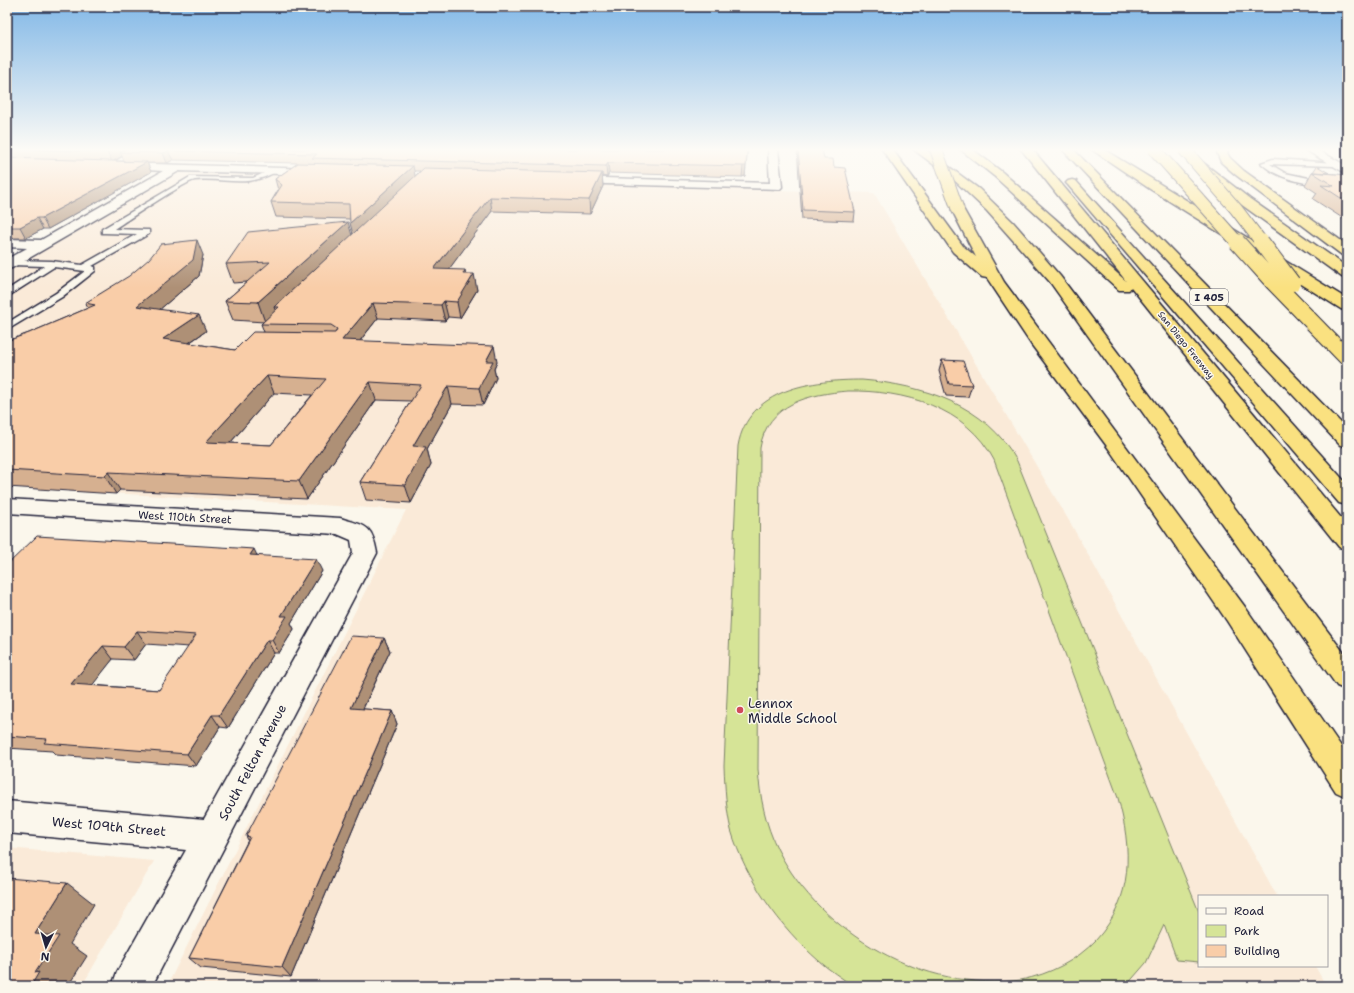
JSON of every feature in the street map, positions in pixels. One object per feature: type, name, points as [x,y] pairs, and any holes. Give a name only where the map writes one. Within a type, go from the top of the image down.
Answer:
[{"type":"highway","points":[[920,195],[958,249],[997,283]]},
{"type":"highway","points":[[953,195],[958,210],[997,283],[1037,340],[1116,445],[1236,614],[1347,782]]},
{"type":"highway","points":[[978,195],[1007,224],[1046,268],[1093,328],[1347,678]]},
{"type":"highway","points":[[1022,195],[1172,329]]},
{"type":"highway","name":"San Diego Freeway","points":[[1063,195],[1347,541]]},
{"type":"highway","points":[[1083,195],[1347,498]]},
{"type":"highway","name":"I 405","points":[[1109,195],[1347,441]]},
{"type":"highway","points":[[1168,195],[1347,306]]},
{"type":"highway","points":[[1195,195],[1273,282],[1347,358]]},
{"type":"highway","points":[[1224,195],[1347,355]]},
{"type":"highway","points":[[1238,195],[1347,274]]},
{"type":"highway","points":[[1270,195],[1347,252]]},
{"type":"street","points":[[9,263],[128,195]]},
{"type":"street","points":[[7,243],[42,244]]},
{"type":"street","name":"West 110th Street","points":[[7,506],[340,526],[362,535]]},
{"type":"street","name":"South Felton Avenue","points":[[131,986],[365,553],[362,535]]},
{"type":"street","name":"West 109th Street","points":[[7,817],[212,836]]},
{"type":"lane","points":[[83,268],[146,232],[105,231],[164,195]]},
{"type":"lane","points":[[7,327],[59,294],[92,269],[52,264],[9,263]]},
{"type":"lane","points":[[7,294],[52,264]]},
{"type":"shaded area","name":"Lennox Middle School","points":[[138,195],[875,195],[1071,524],[1276,895],[1198,895],[1198,967],[1316,967],[1326,986],[167,986],[406,510],[7,487],[7,271]]},
{"type":"shaded area","points":[[7,848],[154,861],[82,986],[7,986]]},
{"type":"green space","points":[[862,380],[885,383],[930,393],[951,401],[971,412],[989,425],[1004,442],[1017,461],[1198,910],[1198,962],[1177,960],[1164,925],[1146,963],[1126,986],[853,986],[831,971],[805,948],[766,902],[737,849],[729,822],[725,790],[724,766],[738,446],[744,427],[755,411],[769,400],[785,391],[823,382]],"holes":[[[848,391],[890,394],[911,398],[932,405],[950,415],[968,427],[982,442],[994,460],[1118,798],[1123,817],[1127,854],[1126,872],[1123,890],[1117,907],[1108,924],[1088,948],[1062,966],[1021,980],[985,982],[949,977],[913,967],[880,951],[848,931],[821,908],[797,880],[778,850],[766,820],[760,790],[758,769],[760,448],[764,433],[771,421],[781,411],[805,398],[834,392]]]},
{"type":"building","points":[[7,195],[84,195],[42,218],[37,218],[20,227],[7,227]]},
{"type":"building","points":[[275,195],[381,195],[350,223],[349,204],[271,202]]},
{"type":"building","points":[[394,195],[591,195],[589,200],[490,197],[434,269],[465,270],[463,274],[474,274],[457,302],[444,301],[441,305],[373,303],[342,340],[494,346],[486,361],[493,361],[479,388],[448,386],[413,446],[426,447],[405,485],[360,482],[421,385],[370,382],[299,481],[108,472],[105,476],[7,470],[7,341],[95,305],[85,303],[129,276],[149,259],[161,244],[197,240],[193,260],[137,306],[199,315],[163,339],[235,350],[253,332],[335,333],[337,329],[331,325],[261,324],[279,307],[274,307]],"holes":[[[267,376],[326,379],[271,445],[206,442]]]},
{"type":"building","points":[[802,195],[851,195],[855,212],[803,210]]},
{"type":"building","points":[[1337,195],[1347,195],[1347,202]]},
{"type":"building","points":[[348,222],[258,302],[225,301],[270,262],[226,264],[248,232]]},
{"type":"building","points":[[942,360],[963,361],[972,385],[949,384]]},
{"type":"building","points":[[37,536],[254,549],[250,555],[316,559],[281,616],[287,616],[272,640],[267,640],[219,715],[212,715],[187,754],[44,743],[47,739],[7,736],[7,565]],"holes":[[[137,631],[196,635],[159,690],[71,684],[103,646],[124,647]]]},
{"type":"building","points":[[351,636],[384,638],[351,708],[392,711],[282,967],[189,958],[250,837],[246,836]]},
{"type":"building","points":[[7,878],[67,883],[35,934],[59,936],[35,973],[39,972],[31,986],[7,986]]},
{"type":"place","name":"Lennox Middle School","points":[[740,710]]}]
